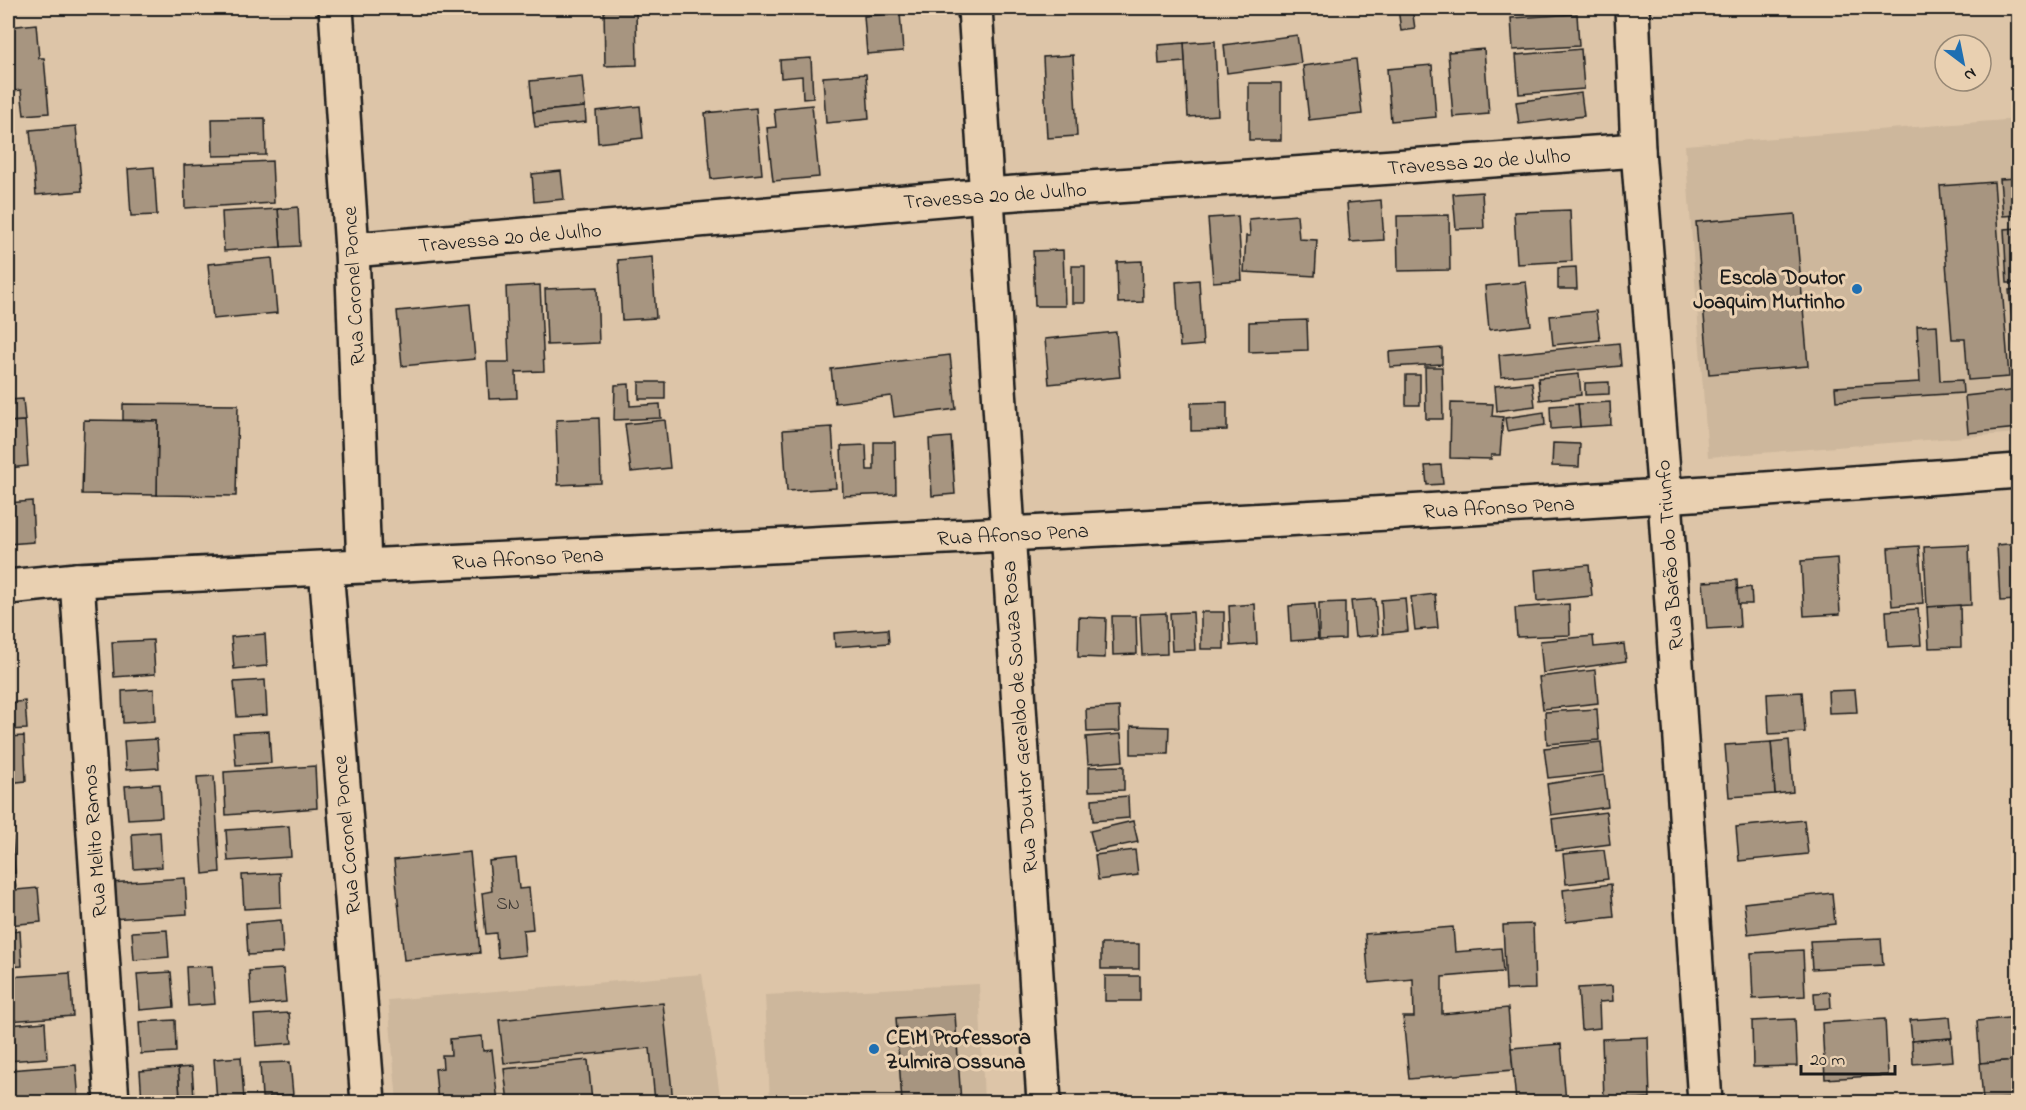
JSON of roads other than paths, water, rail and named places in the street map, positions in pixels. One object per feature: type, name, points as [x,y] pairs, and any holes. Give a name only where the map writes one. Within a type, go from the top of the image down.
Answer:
[{"type":"street","name":"Rua Coronel Ponce","points":[[336,8],[352,250],[364,566]]},
{"type":"street","name":"Rua Doutor Geraldo de Souza Rosa","points":[[975,8],[1044,1102]]},
{"type":"street","name":"Rua Barão do Triunfo","points":[[1632,8],[1638,150],[1665,498],[1705,1102]]},
{"type":"street","name":"Travessa 20 de Julho","points":[[352,250],[987,195],[1638,150]]},
{"type":"street","name":"Rua Afonso Pena","points":[[8,587],[77,580],[1007,534],[1665,498],[2019,471]]},
{"type":"street","name":"Rua Coronel Ponce","points":[[326,568],[368,1102]]},
{"type":"street","name":"Rua Melito Ramos","points":[[77,580],[112,1102]]},
{"type":"place","name":"Escola Doutor Joaquim Murtinho","points":[[1857,289]]},
{"type":"place","name":"CEIM Professora Zulmira Ossuna","points":[[874,1049]]}]
